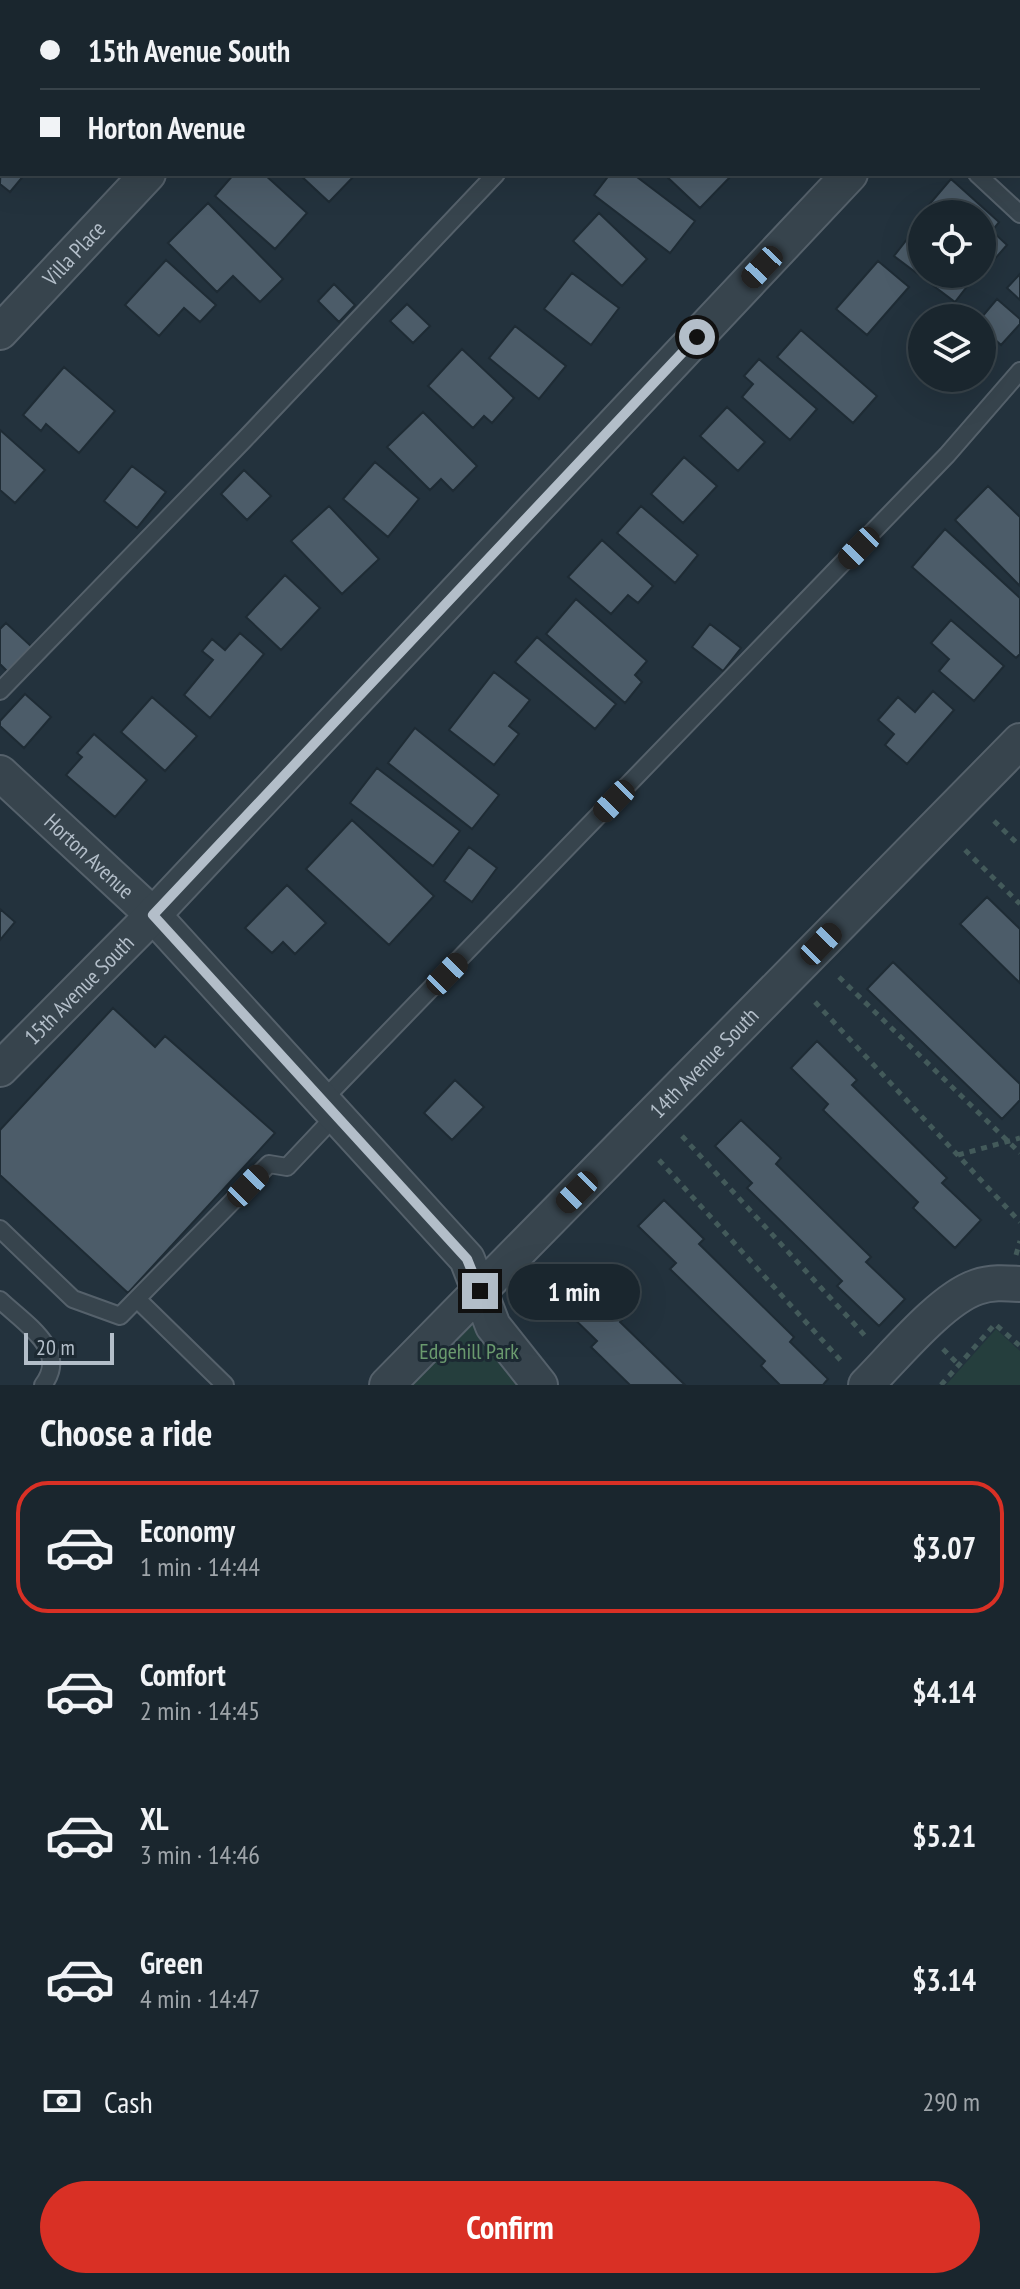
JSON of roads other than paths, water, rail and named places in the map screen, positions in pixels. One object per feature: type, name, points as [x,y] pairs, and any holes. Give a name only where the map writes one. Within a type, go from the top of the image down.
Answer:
[{"type":"street","name":"Villa Place","points":[[0,332],[146,176]]},
{"type":"street","name":"15th Avenue South","points":[[0,1069],[153,915],[848,176]]},
{"type":"street","name":"14th Avenue South","points":[[387,1385],[1020,741]]},
{"type":"street","name":"Horton Avenue","points":[[0,773],[153,915],[467,1259],[493,1326],[540,1385]]},
{"type":"street","points":[[869,1373],[961,1295],[989,1284],[1020,1284]]},
{"type":"lane","points":[[0,691],[494,176]]},
{"type":"lane","points":[[979,176],[1020,214]]},
{"type":"lane","points":[[0,1229],[73,1299],[120,1316],[269,1164],[287,1167],[330,1108],[936,467],[1020,371]]},
{"type":"lane","points":[[137,1299],[225,1385]]},
{"type":"lane","points":[[0,1300],[43,1340],[50,1353],[52,1371],[43,1385]]},
{"type":"park label","name":"Edgehill Park","points":[[469,1351]]}]
